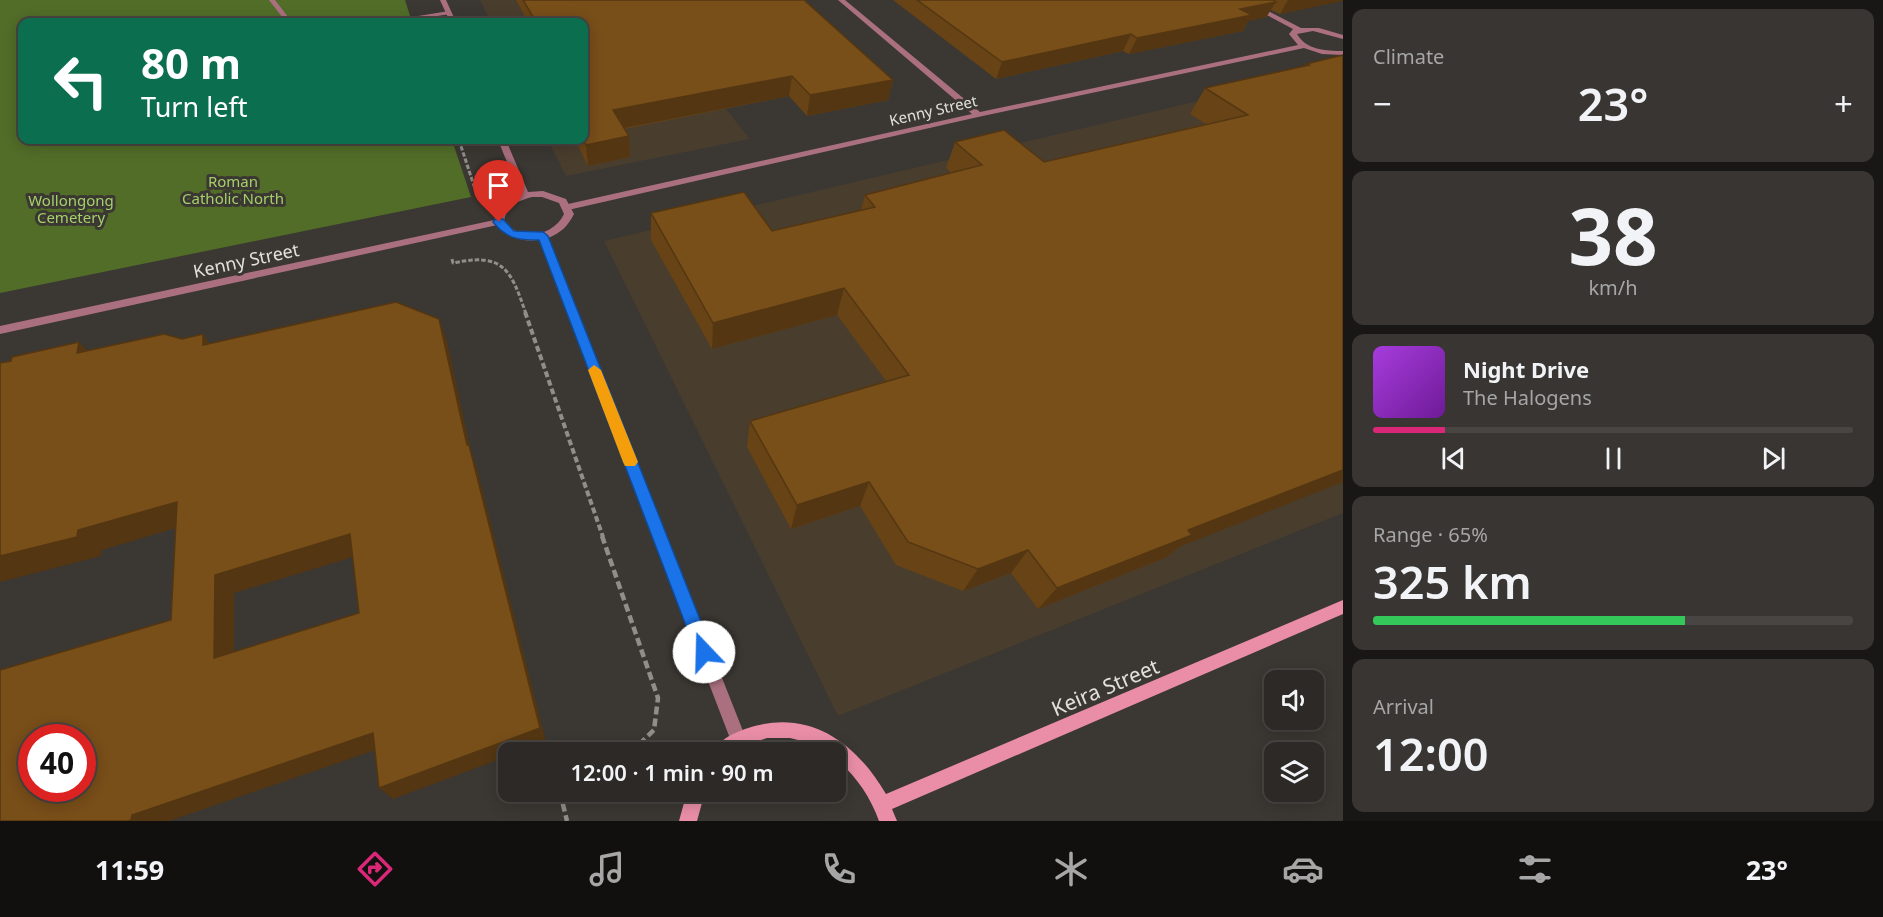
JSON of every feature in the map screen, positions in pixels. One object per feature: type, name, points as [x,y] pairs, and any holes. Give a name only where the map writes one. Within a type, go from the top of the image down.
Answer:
[{"type":"main road","name":"Keira Street","points":[[883,804],[1343,607]]},
{"type":"main road","points":[[739,741],[756,732],[781,729],[814,736],[845,753],[862,770],[883,804],[888,821]]},
{"type":"main road","points":[[688,821],[693,802]]},
{"type":"street","points":[[272,0],[286,18]]},
{"type":"street","points":[[443,0],[451,18]]},
{"type":"street","points":[[840,0],[978,115]]},
{"type":"street","points":[[1242,0],[1300,30]]},
{"type":"street","points":[[413,18],[449,13]]},
{"type":"street","points":[[1342,35],[1316,29],[1300,30],[1293,34],[1294,38],[1305,46],[1324,52],[1343,53]]},
{"type":"street","name":"Kenny Street","points":[[568,207],[978,115],[1305,46]]},
{"type":"street","points":[[504,144],[525,196]]},
{"type":"street","points":[[543,194],[563,201],[570,214],[568,220],[553,232],[543,236],[519,236],[510,233],[499,222],[503,207],[510,201],[525,196],[543,194]]},
{"type":"street","name":"Kenny Street","points":[[0,330],[499,222]]},
{"type":"street","points":[[543,236],[739,741]]},
{"type":"path","points":[[461,144],[478,190],[477,198]]},
{"type":"path","points":[[453,263],[476,258],[497,262],[510,271],[515,283],[658,698],[654,730],[641,742]]},
{"type":"path","points":[[562,802],[567,821]]},
{"type":"shaded area","points":[[480,0],[639,0],[750,139],[566,176],[550,144],[588,144],[588,18],[489,18]]},
{"type":"shaded area","points":[[1334,69],[1343,73],[1343,513],[838,716],[604,241]]},
{"type":"green space","name":"Wollongong Cemetery","points":[[0,0],[405,0],[411,18],[18,18],[18,144],[453,144],[471,197],[0,293]]},
{"type":"building","points":[[523,0],[804,0],[893,80],[810,95],[792,76],[613,110],[629,136],[586,145],[588,144],[588,18],[534,18]]},
{"type":"building","points":[[917,0],[1273,0],[1276,2],[1240,9],[1252,15],[1137,38],[1131,34],[1002,62]]},
{"type":"building","points":[[1343,55],[1343,470],[1188,530],[1192,535],[1057,588],[1028,550],[978,569],[908,542],[869,482],[797,505],[750,421],[909,375],[844,288],[713,323],[651,213],[744,192],[772,231],[875,207],[865,195],[982,165],[955,142],[1004,130],[1044,162],[1248,115],[1205,88],[1309,65],[1306,64]]},
{"type":"building","points":[[396,302],[439,319],[467,445],[469,445],[540,728],[379,788],[373,733],[132,815],[131,820],[128,821],[0,821],[0,670],[171,620],[177,502],[78,530],[77,537],[0,556],[0,363],[11,361],[12,357],[79,342],[77,353],[164,334],[182,339],[203,334],[203,345]],"holes":[[[350,534],[359,613],[214,658],[215,575]]]},
{"type":"slow traffic","points":[[594,370],[630,462]]},
{"type":"route","points":[[499,222],[502,228],[519,236],[543,236],[704,652]]},
{"type":"park label","name":"Roman Catholic North","points":[[233,190]]}]
